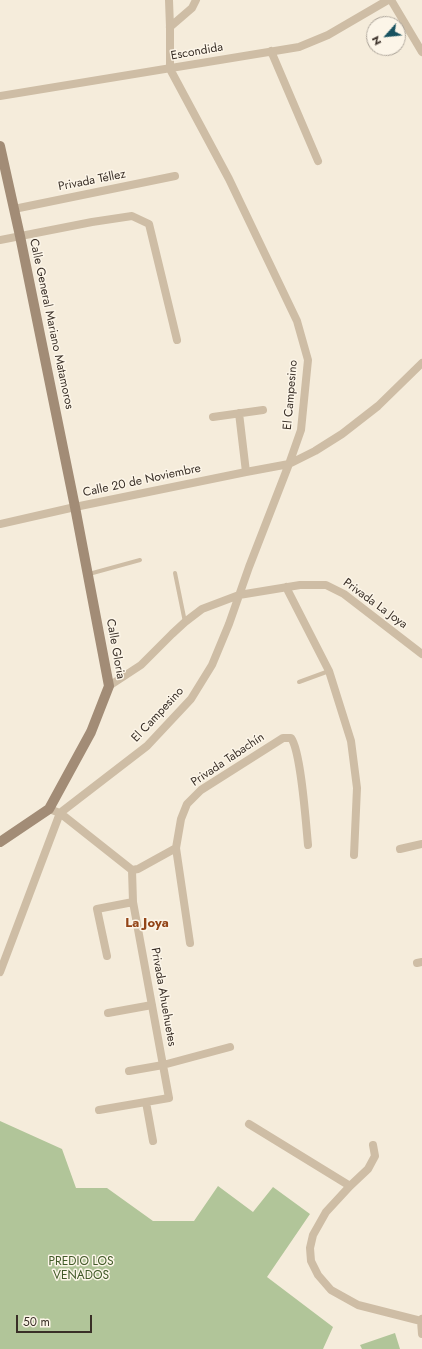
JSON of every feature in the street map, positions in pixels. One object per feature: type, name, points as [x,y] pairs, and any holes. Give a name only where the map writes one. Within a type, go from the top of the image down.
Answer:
[{"type":"main road","name":"Calle General Mariano Matamoros","points":[[0,146],[20,236],[75,507]]},
{"type":"main road","name":"Calle Gloria","points":[[49,809],[91,732],[109,686],[75,507]]},
{"type":"main road","points":[[0,842],[49,809]]},
{"type":"street","name":"El Campesino","points":[[60,813],[147,746],[191,699],[212,665],[301,430],[308,360],[297,321],[229,178],[170,69],[169,0]]},
{"type":"street","points":[[170,27],[192,8],[196,0]]},
{"type":"street","points":[[389,0],[422,52]]},
{"type":"street","name":"Escondida","points":[[0,96],[299,47],[328,35],[389,0]]},
{"type":"street","points":[[272,51],[318,161]]},
{"type":"street","name":"Privada Téllez","points":[[14,209],[175,176]]},
{"type":"street","points":[[0,240],[92,222],[132,216],[149,224],[177,340]]},
{"type":"street","name":"Calle 20 de Noviembre","points":[[0,524],[75,507],[289,464],[315,451],[342,434],[366,416],[422,363]]},
{"type":"street","points":[[213,417],[263,410]]},
{"type":"street","points":[[239,413],[246,472]]},
{"type":"street","name":"Privada La Joya","points":[[109,686],[141,665],[185,622],[202,609],[239,595],[300,585],[326,585],[344,594],[422,654]]},
{"type":"street","points":[[286,587],[328,671],[351,741],[357,788],[354,856]]},
{"type":"street","name":"Privada Tabachín","points":[[190,943],[176,848],[181,819],[188,804],[201,790],[283,738],[291,738],[294,742],[298,757],[308,845]]},
{"type":"street","points":[[49,809],[60,813],[132,870],[138,869],[176,848]]},
{"type":"street","points":[[0,972],[60,813]]},
{"type":"street","points":[[400,849],[422,844]]},
{"type":"street","name":"Privada Ahuehuetes","points":[[132,870],[133,902],[169,1098],[146,1102]]},
{"type":"street","points":[[108,956],[97,910],[133,902]]},
{"type":"street","points":[[108,1013],[152,1005]]},
{"type":"street","name":"Privada Ahuehuetes","points":[[163,1065],[230,1048]]},
{"type":"street","points":[[129,1071],[163,1065]]},
{"type":"street","points":[[99,1110],[146,1102],[153,1141]]},
{"type":"street","points":[[249,1124],[350,1186]]},
{"type":"street","points":[[374,1144],[375,1156],[368,1169],[326,1212],[313,1235],[310,1248],[311,1261],[318,1275],[331,1290],[358,1305],[421,1320],[422,1334]]},
{"type":"lane","points":[[87,575],[140,560]]},
{"type":"lane","points":[[175,573],[185,622]]},
{"type":"lane","points":[[299,682],[328,671]]},
{"type":"green space","name":"PREDIO LOS VENADOS","points":[[0,1121],[62,1149],[76,1188],[107,1188],[153,1221],[194,1221],[218,1186],[253,1212],[273,1187],[310,1214],[267,1277],[333,1327],[323,1349],[0,1349]]},
{"type":"green space","points":[[395,1333],[400,1349],[362,1349],[360,1345]]},
{"type":"district","name":"La Joya","points":[[147,924]]}]
